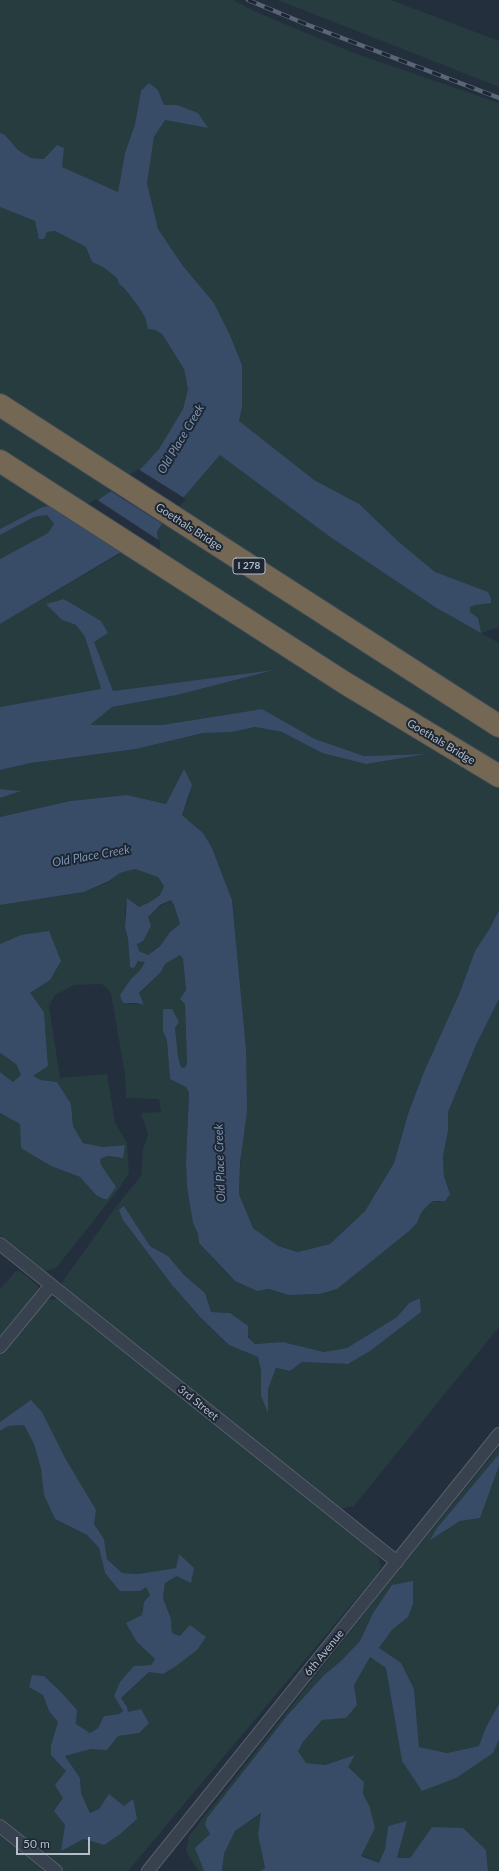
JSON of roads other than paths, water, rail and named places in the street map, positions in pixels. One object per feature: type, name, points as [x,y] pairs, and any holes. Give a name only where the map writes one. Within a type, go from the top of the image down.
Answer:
[{"type":"highway","name":"Goethals Bridge","points":[[0,405],[499,726]]},
{"type":"highway","name":"Goethals Bridge","points":[[0,461],[345,683],[499,776]]},
{"type":"street","name":"3rd Street","points":[[0,1244],[397,1562]]},
{"type":"street","points":[[0,1347],[51,1285]]},
{"type":"street","name":"6th Avenue","points":[[148,1871],[499,1434]]},
{"type":"street","points":[[0,1826],[56,1871]]},
{"type":"water","name":"Old Place Creek","points":[[149,83],[158,90],[164,105],[177,105],[198,113],[208,128],[165,120],[154,137],[147,183],[158,229],[183,266],[214,303],[230,335],[242,365],[242,407],[239,421],[314,480],[359,504],[400,543],[435,572],[488,592],[491,598],[491,603],[470,607],[470,612],[478,618],[481,633],[435,607],[329,536],[220,455],[165,519],[157,532],[159,549],[138,542],[0,624],[0,559],[48,533],[54,524],[47,515],[34,517],[0,535],[0,529],[40,508],[55,504],[63,516],[70,519],[136,474],[159,449],[183,409],[188,389],[184,369],[162,334],[155,330],[148,329],[145,317],[125,289],[119,284],[117,278],[103,267],[92,262],[86,247],[55,231],[47,232],[44,239],[39,239],[35,221],[0,207],[0,133],[5,135],[18,150],[31,158],[44,159],[57,145],[64,148],[62,167],[118,192],[125,153],[135,124],[141,91]]},
{"type":"water","points":[[64,599],[101,621],[108,633],[94,642],[113,691],[274,670],[177,695],[112,707],[90,725],[162,725],[262,709],[315,739],[364,756],[426,754],[366,764],[322,753],[282,732],[255,727],[232,732],[203,733],[136,749],[31,763],[0,770],[0,707],[101,689],[85,637],[76,625],[62,620],[46,604]]},
{"type":"water","name":"Old Place Creek","points":[[184,769],[192,785],[182,815],[203,833],[212,848],[232,900],[246,1049],[247,1111],[240,1163],[239,1194],[253,1228],[278,1246],[298,1252],[330,1244],[365,1211],[394,1163],[408,1114],[423,1074],[460,992],[475,951],[490,928],[499,910],[499,999],[476,1045],[448,1112],[448,1131],[443,1156],[444,1176],[450,1194],[445,1201],[433,1201],[427,1206],[421,1213],[417,1223],[409,1231],[337,1289],[320,1294],[289,1295],[269,1289],[257,1291],[235,1281],[199,1243],[198,1234],[193,1223],[187,1187],[186,1162],[189,1093],[186,1087],[170,1079],[167,1041],[163,1031],[163,1009],[172,1009],[179,1022],[175,1028],[178,1057],[181,1067],[184,1068],[187,1064],[185,1004],[180,999],[186,990],[183,959],[180,955],[165,964],[161,972],[139,993],[144,1005],[137,1003],[123,1003],[120,995],[145,962],[138,961],[134,968],[130,967],[128,939],[125,927],[127,898],[139,907],[150,902],[160,895],[164,886],[158,877],[135,869],[120,873],[109,881],[84,892],[0,905],[0,817],[70,801],[127,795],[166,804]],"holes":[[[171,900],[180,924],[170,932],[160,946],[148,955],[139,951],[137,944],[143,941],[151,926],[148,917],[160,905]]]},
{"type":"water","points":[[0,789],[21,791],[0,798]]},
{"type":"water","points":[[49,931],[61,961],[50,980],[30,993],[44,1012],[48,1066],[33,1076],[41,1080],[57,1082],[71,1104],[73,1126],[83,1143],[103,1147],[125,1145],[123,1158],[108,1156],[100,1159],[101,1165],[116,1187],[107,1200],[97,1196],[80,1177],[51,1166],[21,1148],[20,1124],[0,1113],[0,1072],[13,1082],[21,1075],[16,1064],[0,1053],[0,944],[21,935]]},
{"type":"water","points":[[124,1206],[150,1246],[168,1256],[184,1275],[205,1293],[211,1312],[230,1313],[248,1326],[248,1337],[255,1344],[283,1342],[324,1352],[347,1348],[397,1317],[409,1303],[420,1298],[421,1312],[370,1351],[348,1364],[302,1362],[290,1371],[276,1368],[268,1389],[268,1413],[261,1396],[261,1371],[258,1357],[229,1345],[200,1317],[172,1285],[123,1220],[119,1210]]},
{"type":"water","points":[[31,1400],[42,1412],[65,1458],[96,1510],[94,1524],[104,1539],[107,1559],[122,1573],[138,1574],[176,1568],[179,1554],[194,1568],[191,1583],[177,1576],[165,1583],[163,1598],[171,1619],[172,1633],[180,1636],[190,1625],[206,1637],[197,1650],[176,1666],[163,1674],[149,1672],[121,1698],[127,1707],[128,1712],[141,1709],[149,1723],[139,1733],[118,1736],[107,1750],[91,1749],[65,1756],[80,1778],[81,1793],[90,1813],[99,1809],[109,1794],[124,1806],[133,1799],[137,1819],[119,1835],[104,1845],[84,1839],[61,1851],[65,1825],[54,1811],[63,1798],[55,1785],[66,1771],[51,1755],[51,1745],[58,1722],[49,1711],[43,1695],[29,1687],[32,1675],[44,1676],[60,1691],[77,1710],[76,1724],[90,1733],[98,1728],[104,1716],[119,1714],[123,1711],[114,1696],[120,1682],[134,1666],[151,1665],[155,1659],[137,1642],[126,1623],[142,1615],[144,1602],[150,1595],[146,1587],[140,1591],[120,1591],[105,1573],[99,1548],[87,1535],[55,1519],[44,1495],[41,1469],[34,1444],[24,1425],[8,1426],[0,1431],[0,1422]]},
{"type":"water","points":[[499,1454],[499,1466],[480,1518],[460,1521],[430,1540],[437,1528]]},
{"type":"water","points":[[413,1581],[413,1604],[408,1617],[392,1630],[379,1648],[401,1663],[414,1689],[419,1747],[447,1753],[479,1746],[486,1727],[499,1704],[499,1740],[493,1753],[456,1778],[422,1791],[402,1761],[386,1668],[370,1657],[354,1685],[357,1705],[346,1718],[322,1720],[303,1742],[298,1751],[306,1763],[325,1765],[355,1755],[348,1767],[364,1782],[363,1794],[369,1805],[375,1828],[361,1856],[379,1863],[385,1849],[388,1826],[407,1821],[397,1858],[410,1858],[432,1827],[463,1828],[486,1850],[488,1871],[261,1871],[265,1868],[258,1835],[261,1813],[235,1831],[224,1854],[222,1871],[204,1871],[195,1848],[210,1834],[205,1825],[207,1818],[287,1716],[324,1675],[341,1661],[360,1641],[373,1613],[392,1585]]},
{"type":"railway","points":[[248,0],[308,25],[499,98]]}]
